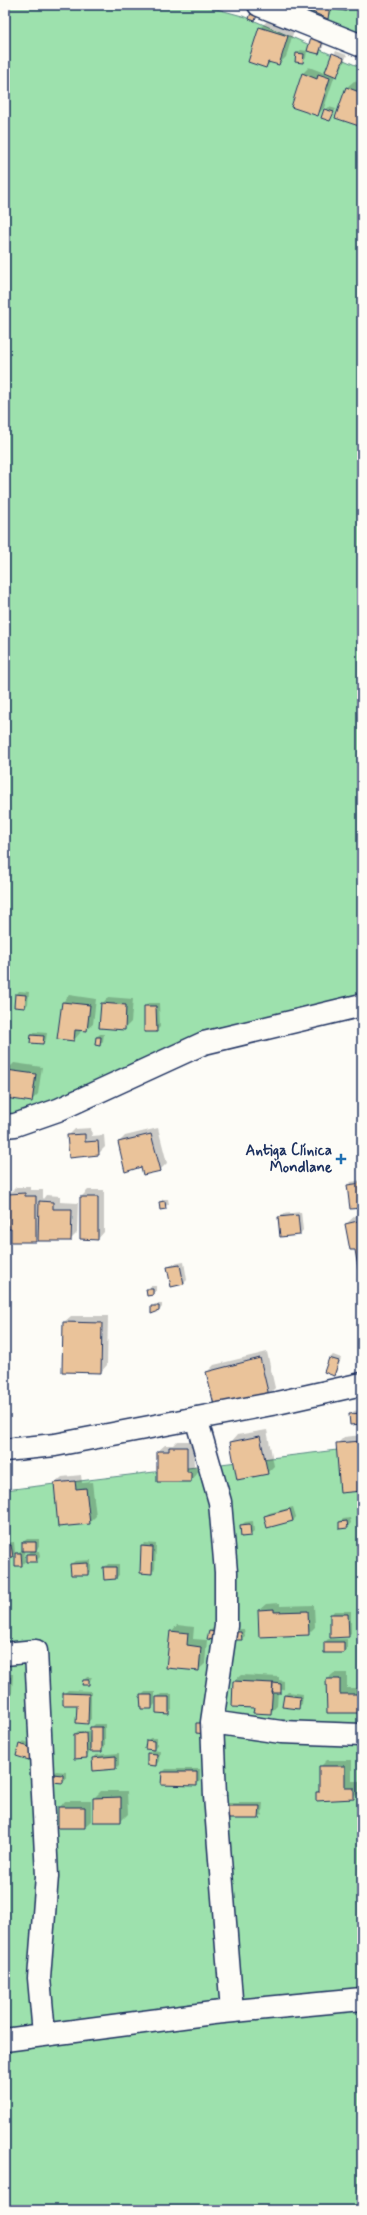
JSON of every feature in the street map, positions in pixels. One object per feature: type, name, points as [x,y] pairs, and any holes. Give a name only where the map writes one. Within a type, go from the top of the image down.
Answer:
[{"type":"street","points":[[259,5],[362,46]]},
{"type":"street","points":[[5,1126],[15,1125],[58,1110],[204,1043],[362,1005]]},
{"type":"street","points":[[5,1450],[56,1445],[362,1384]]},
{"type":"street","points":[[196,1418],[220,1502],[226,1572],[226,1626],[212,1722],[216,1804],[232,2011]]},
{"type":"street","points":[[5,1654],[36,1651],[47,1876],[39,1978],[44,2034]]},
{"type":"street","points":[[212,1722],[281,1732],[362,1735]]},
{"type":"street","points":[[5,2040],[232,2011],[362,1999]]},
{"type":"green space","points":[[5,5],[202,5],[246,17],[362,68],[362,995],[208,1030],[59,1104],[20,1115],[5,1113]]},
{"type":"green space","points":[[277,5],[362,5],[362,37]]},
{"type":"green space","points":[[362,1447],[362,2210],[5,2210],[5,1490]]},
{"type":"building","points":[[311,5],[330,5],[328,19],[310,11]]},
{"type":"building","points":[[333,5],[347,5],[346,11],[332,9]]},
{"type":"building","points":[[251,12],[257,15],[255,21],[249,19]]},
{"type":"building","points":[[259,27],[288,36],[279,65],[268,62],[266,68],[248,62]]},
{"type":"building","points":[[311,37],[323,41],[319,54],[307,51]]},
{"type":"building","points":[[296,53],[304,54],[303,63],[295,62]]},
{"type":"building","points":[[332,53],[344,58],[337,77],[325,72]]},
{"type":"building","points":[[302,73],[317,79],[318,74],[330,78],[318,116],[291,107]]},
{"type":"building","points":[[346,87],[362,93],[362,118],[359,126],[335,118]]},
{"type":"building","points":[[324,109],[334,112],[330,121],[321,118]]},
{"type":"building","points":[[15,994],[26,995],[25,1008],[14,1007]]},
{"type":"building","points":[[62,1002],[90,1005],[87,1031],[75,1030],[74,1041],[57,1039]]},
{"type":"building","points":[[101,1003],[126,1005],[125,1030],[99,1028]]},
{"type":"building","points":[[144,1006],[156,1006],[157,1032],[144,1032]]},
{"type":"building","points":[[31,1035],[44,1036],[43,1044],[30,1043]]},
{"type":"building","points":[[96,1037],[101,1037],[100,1046],[95,1045]]},
{"type":"building","points":[[6,1070],[36,1074],[32,1102],[5,1098]]},
{"type":"building","points":[[85,1134],[85,1142],[98,1141],[99,1155],[69,1158],[67,1135]]},
{"type":"building","points":[[151,1134],[161,1171],[143,1175],[141,1167],[125,1172],[118,1142]]},
{"type":"building","points":[[362,1183],[362,1208],[350,1209],[347,1185]]},
{"type":"building","points":[[25,1193],[25,1196],[36,1196],[36,1242],[11,1242],[11,1229],[8,1229],[8,1194]]},
{"type":"building","points":[[80,1197],[98,1197],[98,1240],[80,1239]]},
{"type":"building","points":[[39,1201],[53,1202],[53,1209],[72,1209],[71,1241],[38,1241]]},
{"type":"building","points":[[165,1201],[166,1209],[160,1210],[159,1202]]},
{"type":"building","points":[[298,1215],[300,1235],[280,1237],[278,1217]]},
{"type":"building","points":[[362,1220],[361,1285],[355,1250],[350,1250],[345,1224]]},
{"type":"building","points":[[180,1265],[184,1284],[171,1287],[167,1267]]},
{"type":"building","points":[[146,1289],[153,1289],[153,1295],[147,1296]]},
{"type":"building","points":[[151,1306],[159,1306],[159,1311],[151,1314]]},
{"type":"building","points":[[63,1322],[102,1323],[101,1373],[62,1372]]},
{"type":"building","points":[[260,1358],[269,1396],[215,1409],[206,1372]]},
{"type":"building","points":[[329,1358],[339,1361],[334,1376],[324,1372]]},
{"type":"building","points":[[362,1413],[362,1424],[350,1425],[349,1414]]},
{"type":"building","points":[[260,1436],[268,1474],[237,1480],[230,1442]]},
{"type":"building","points":[[362,1441],[362,1491],[340,1493],[336,1443]]},
{"type":"building","points":[[169,1447],[187,1447],[187,1472],[191,1472],[191,1482],[157,1482],[157,1451],[169,1451]]},
{"type":"building","points":[[75,1481],[76,1489],[86,1488],[90,1524],[58,1527],[54,1483]]},
{"type":"building","points":[[359,1508],[362,1508],[362,1522],[361,1522]]},
{"type":"building","points":[[290,1509],[293,1521],[267,1528],[264,1516]]},
{"type":"building","points":[[347,1521],[348,1528],[339,1529],[339,1522]]},
{"type":"building","points":[[250,1524],[251,1536],[241,1537],[240,1525]]},
{"type":"building","points":[[22,1542],[36,1542],[36,1551],[22,1551]]},
{"type":"building","points":[[11,1545],[13,1557],[5,1558],[5,1546]]},
{"type":"building","points":[[141,1546],[153,1547],[152,1574],[140,1573]]},
{"type":"building","points":[[15,1553],[21,1553],[22,1566],[15,1566]]},
{"type":"building","points":[[26,1554],[36,1554],[37,1562],[26,1562]]},
{"type":"building","points":[[88,1563],[88,1575],[71,1575],[70,1564]]},
{"type":"building","points":[[103,1567],[116,1567],[116,1579],[104,1580]]},
{"type":"building","points":[[274,1609],[274,1612],[308,1611],[309,1635],[259,1637],[258,1610]]},
{"type":"building","points":[[330,1614],[348,1614],[349,1637],[330,1638]]},
{"type":"building","points":[[170,1631],[188,1633],[187,1645],[201,1647],[199,1671],[166,1668]]},
{"type":"building","points":[[209,1631],[215,1632],[214,1640],[207,1639]]},
{"type":"building","points":[[234,1632],[241,1632],[242,1640],[234,1640]]},
{"type":"building","points":[[324,1642],[344,1642],[344,1653],[324,1653]]},
{"type":"building","points":[[5,1677],[10,1677],[9,1698],[5,1697]]},
{"type":"building","points":[[326,1679],[340,1679],[340,1694],[362,1694],[362,1713],[327,1713]]},
{"type":"building","points":[[83,1680],[89,1680],[89,1685],[82,1685]]},
{"type":"building","points":[[233,1681],[273,1683],[271,1714],[253,1713],[254,1708],[232,1707]]},
{"type":"building","points":[[273,1683],[281,1684],[281,1693],[272,1693]]},
{"type":"building","points":[[63,1693],[89,1694],[88,1724],[76,1723],[77,1705],[63,1705]]},
{"type":"building","points":[[140,1695],[152,1695],[152,1709],[141,1709]]},
{"type":"building","points":[[284,1695],[300,1697],[299,1709],[282,1707]]},
{"type":"building","points":[[156,1697],[169,1697],[169,1714],[156,1713]]},
{"type":"building","points":[[196,1723],[206,1723],[206,1734],[196,1733]]},
{"type":"building","points":[[90,1727],[102,1727],[102,1752],[90,1752]]},
{"type":"building","points":[[86,1733],[87,1758],[74,1759],[74,1734]]},
{"type":"building","points":[[146,1740],[154,1741],[154,1750],[145,1749]]},
{"type":"building","points":[[19,1744],[33,1748],[29,1760],[16,1756]]},
{"type":"building","points":[[147,1753],[157,1754],[156,1766],[147,1765]]},
{"type":"building","points":[[116,1756],[116,1769],[93,1771],[92,1758]]},
{"type":"building","points":[[319,1766],[345,1766],[345,1788],[354,1788],[354,1799],[316,1801],[316,1792],[319,1792]]},
{"type":"building","points":[[162,1772],[197,1772],[197,1786],[161,1785]]},
{"type":"building","points":[[52,1774],[63,1775],[63,1783],[52,1782]]},
{"type":"building","points":[[121,1797],[121,1822],[93,1822],[93,1798]]},
{"type":"building","points":[[224,1806],[260,1806],[259,1819],[224,1819]]},
{"type":"building","points":[[58,1807],[85,1807],[85,1828],[58,1828]]},
{"type":"place","name":"Antiga Clínica Mondlane","points":[[341,1159]]}]
